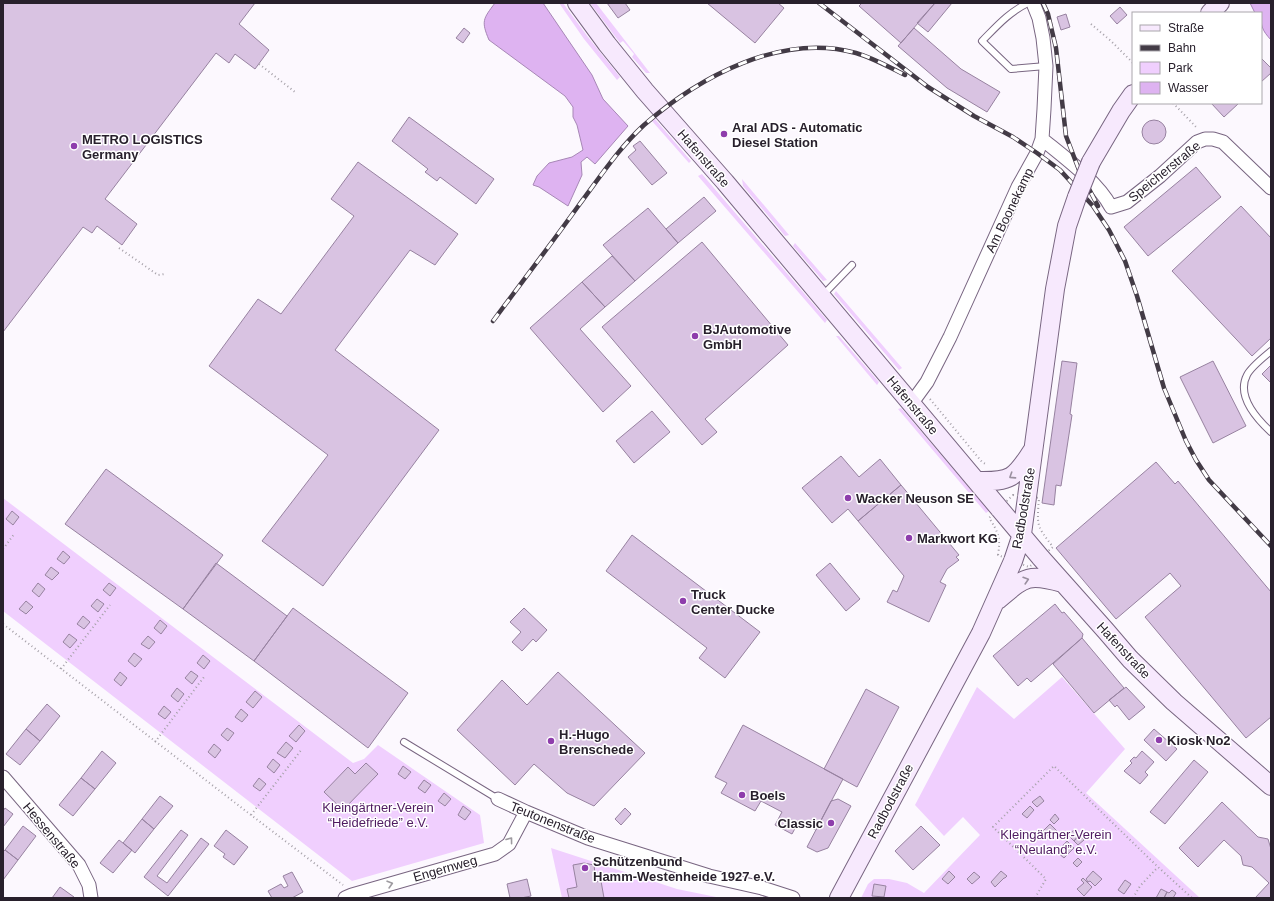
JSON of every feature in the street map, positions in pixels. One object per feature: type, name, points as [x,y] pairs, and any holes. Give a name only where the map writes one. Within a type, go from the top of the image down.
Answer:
[{"type":"street","name":"Hafenstraße","points":[[577,3],[607,44],[645,91],[821,297],[916,396],[977,480],[1063,583],[1130,659],[1174,702],[1271,786]]},
{"type":"street","name":"Am Boonekamp","points":[[916,396],[927,382],[950,337],[1042,139],[1046,66],[1039,18],[1033,3]]},
{"type":"street","points":[[1211,12],[1220,3]]},
{"type":"street","name":"Radbodstraße","points":[[839,898],[981,633],[1013,561],[1022,534],[1055,289],[1067,226],[1091,162],[1132,95]]},
{"type":"street","name":"Speicherstraße","points":[[1042,139],[1079,170],[1105,196],[1110,207],[1127,202],[1160,176],[1198,142],[1205,138],[1223,142],[1271,188]]},
{"type":"street","points":[[977,480],[999,481],[1010,478],[1021,468],[1034,448]]},
{"type":"street","points":[[995,602],[1024,579],[1045,578],[1063,583]]},
{"type":"street","name":"Hessenstraße","points":[[3,777],[79,865],[89,885],[91,898]]},
{"type":"street","name":"Teutonenstraße","points":[[498,799],[588,838],[709,876],[762,888],[793,898]]},
{"type":"street","name":"Engernweg","points":[[348,896],[495,854],[508,844],[526,812]]},
{"type":"lane","points":[[1028,3],[1018,8],[982,41],[1011,69],[1046,66]]},
{"type":"lane","points":[[821,297],[852,264]]},
{"type":"lane","points":[[1271,350],[1247,375],[1244,391],[1247,401],[1256,416],[1271,432]]},
{"type":"lane","points":[[404,742],[498,799]]},
{"type":"path","points":[[1091,24],[1132,62]]},
{"type":"path","points":[[259,64],[295,92]]},
{"type":"path","points":[[1174,104],[1205,138]]},
{"type":"path","points":[[119,248],[158,275],[165,274]]},
{"type":"path","points":[[916,396],[982,462],[990,467]]},
{"type":"path","points":[[3,549],[15,533]]},
{"type":"path","points":[[61,669],[110,605]]},
{"type":"path","points":[[3,624],[155,742],[341,883],[348,896]]},
{"type":"path","points":[[155,742],[204,677]]},
{"type":"path","points":[[251,815],[302,749]]},
{"type":"path","points":[[1035,898],[1046,879],[993,827],[1054,766],[1192,898]]},
{"type":"path","points":[[1133,898],[1140,886],[1158,867]]},
{"type":"green space","points":[[559,3],[563,3],[620,77],[617,80],[584,39]]},
{"type":"green space","points":[[590,3],[596,3],[650,73],[646,73],[632,57],[634,54],[623,41],[620,43]]},
{"type":"green space","points":[[655,119],[691,161],[689,163],[652,121]]},
{"type":"green space","points":[[702,174],[827,320],[825,323],[698,176]]},
{"type":"green space","points":[[742,179],[789,235],[785,236],[743,186]]},
{"type":"green space","points":[[795,243],[827,280],[823,281],[793,246]]},
{"type":"green space","points":[[836,291],[902,368],[899,370],[834,294]]},
{"type":"green space","points":[[836,336],[839,336],[879,382],[877,385]]},
{"type":"green space","points":[[901,408],[989,511],[986,513],[898,409]]},
{"type":"green space","name":"Kleingärtner-Verein “Heidefriede” e.V.","points":[[3,498],[353,763],[364,759],[378,745],[480,815],[484,843],[352,881],[3,611]]},
{"type":"green space","name":"Kleingärtner-Verein “Neuland” e.V.","points":[[1062,677],[1125,749],[1086,793],[1200,898],[861,898],[868,884],[874,879],[889,879],[907,883],[924,893],[980,835],[963,817],[944,836],[915,805],[977,687],[1014,719]]},
{"type":"green space","name":"Schützenbund Hamm-Westenheide 1927 e.V.","points":[[551,848],[677,889],[721,898],[562,898]]},
{"type":"water","points":[[495,3],[543,3],[592,75],[603,99],[628,126],[595,164],[587,157],[581,162],[582,175],[568,206],[539,187],[533,185],[537,176],[549,163],[572,157],[583,150],[577,125],[573,117],[573,107],[565,96],[489,40],[484,20]]},
{"type":"water","points":[[1250,3],[1271,3],[1271,40],[1266,34],[1262,25],[1262,12],[1254,12]]},
{"type":"building","name":"METRO LOGISTICS Germany","points":[[3,3],[255,3],[239,24],[269,50],[255,69],[235,54],[229,63],[216,53],[105,199],[137,224],[122,245],[97,226],[92,233],[83,227],[3,332]]},
{"type":"building","points":[[607,3],[625,3],[630,10],[618,18]]},
{"type":"building","points":[[707,3],[778,3],[784,8],[755,43]]},
{"type":"building","points":[[862,3],[935,3],[901,43],[859,6]]},
{"type":"building","points":[[935,3],[952,3],[928,32],[917,23]]},
{"type":"building","points":[[1120,7],[1127,15],[1117,24],[1110,16]]},
{"type":"building","points":[[1066,14],[1070,27],[1061,30],[1057,17]]},
{"type":"building","points":[[464,28],[470,33],[463,43],[456,38]]},
{"type":"building","points":[[914,28],[961,69],[1000,92],[987,112],[947,88],[898,46]]},
{"type":"building","points":[[1262,59],[1271,68],[1271,73],[1262,81]]},
{"type":"building","points":[[1212,104],[1238,104],[1224,117]]},
{"type":"building","points":[[409,117],[494,179],[476,204],[440,177],[437,181],[425,172],[428,169],[392,141]]},
{"type":"building","points":[[1154,120],[1162,124],[1166,132],[1162,140],[1154,144],[1146,140],[1142,132],[1146,124]]},
{"type":"building","points":[[640,141],[667,173],[652,185],[628,157],[636,150],[633,146]]},
{"type":"building","points":[[358,162],[458,234],[435,265],[410,250],[335,350],[439,430],[323,586],[262,541],[328,455],[209,366],[258,299],[281,314],[354,216],[331,199]]},
{"type":"building","points":[[1196,167],[1221,197],[1148,256],[1124,227]]},
{"type":"building","points":[[704,197],[716,211],[678,243],[666,229]]},
{"type":"building","points":[[1241,206],[1271,238],[1271,338],[1252,356],[1172,271]]},
{"type":"building","points":[[648,208],[678,243],[635,281],[603,245]]},
{"type":"building","name":"BJAutomotive GmbH","points":[[702,242],[788,345],[705,419],[717,432],[702,445],[602,327]]},
{"type":"building","points":[[612,256],[635,281],[605,307],[582,282]]},
{"type":"building","points":[[582,282],[605,307],[580,329],[631,386],[603,412],[530,328]]},
{"type":"building","points":[[1062,361],[1077,363],[1070,414],[1072,415],[1061,486],[1056,485],[1054,505],[1042,503]]},
{"type":"building","points":[[1213,361],[1246,426],[1213,443],[1180,377]]},
{"type":"building","points":[[1271,365],[1271,383],[1262,374]]},
{"type":"building","points":[[652,411],[670,432],[634,463],[616,441]]},
{"type":"building","name":"Wacker Neuson SE","points":[[841,456],[859,477],[880,459],[901,485],[858,521],[848,509],[832,523],[802,488]]},
{"type":"building","points":[[1156,462],[1175,484],[1178,481],[1271,592],[1271,717],[1246,738],[1145,617],[1181,586],[1170,573],[1116,619],[1056,548]]},
{"type":"building","points":[[106,469],[223,555],[183,609],[65,524]]},
{"type":"building","name":"Markwort KG","points":[[901,485],[959,555],[956,557],[959,560],[947,569],[940,582],[946,585],[929,622],[887,602],[893,590],[897,592],[904,576],[858,521]]},
{"type":"building","points":[[12,511],[19,517],[13,525],[6,519]]},
{"type":"building","name":"Truck Center Ducke","points":[[632,535],[760,632],[725,678],[699,658],[707,648],[606,571]]},
{"type":"building","points":[[63,551],[70,557],[64,564],[57,559]]},
{"type":"building","points":[[216,563],[287,616],[254,661],[183,609]]},
{"type":"building","points":[[830,563],[860,599],[846,611],[816,575]]},
{"type":"building","points":[[51,567],[59,573],[52,580],[45,575]]},
{"type":"building","points":[[38,583],[45,589],[39,597],[32,591]]},
{"type":"building","points":[[109,583],[116,588],[110,596],[103,590]]},
{"type":"building","points":[[97,599],[104,604],[98,612],[91,606]]},
{"type":"building","points":[[26,601],[33,607],[26,614],[19,609]]},
{"type":"building","points":[[1055,604],[1083,634],[1082,638],[1031,682],[1027,678],[1018,686],[993,656]]},
{"type":"building","points":[[293,608],[408,693],[368,748],[254,661]]},
{"type":"building","points":[[524,608],[547,630],[536,642],[533,639],[522,651],[512,642],[521,632],[510,622]]},
{"type":"building","points":[[83,616],[90,622],[84,629],[77,624]]},
{"type":"building","points":[[160,620],[167,626],[161,634],[154,628]]},
{"type":"building","points":[[69,634],[77,640],[70,648],[63,642]]},
{"type":"building","points":[[148,636],[155,642],[149,649],[141,644]]},
{"type":"building","points":[[1082,638],[1124,688],[1094,713],[1053,664]]},
{"type":"building","points":[[134,653],[142,659],[135,667],[128,661]]},
{"type":"building","points":[[203,655],[210,661],[204,669],[197,663]]},
{"type":"building","points":[[191,671],[198,676],[192,684],[185,678]]},
{"type":"building","points":[[120,672],[127,678],[121,686],[114,680]]},
{"type":"building","name":"H.-Hugo Brenschede","points":[[558,672],[645,753],[594,806],[567,793],[534,764],[515,785],[457,730],[502,680],[527,705]]},
{"type":"building","points":[[1126,687],[1145,707],[1129,720],[1117,705],[1115,707],[1109,700]]},
{"type":"building","points":[[177,688],[184,694],[178,702],[171,696]]},
{"type":"building","points":[[866,689],[899,707],[857,787],[824,769]]},
{"type":"building","points":[[255,691],[262,697],[253,708],[246,702]]},
{"type":"building","points":[[47,704],[60,716],[40,741],[26,729]]},
{"type":"building","points":[[164,706],[171,712],[165,719],[158,714]]},
{"type":"building","points":[[241,709],[248,715],[242,722],[235,717]]},
{"type":"building","points":[[299,725],[305,731],[296,742],[289,736]]},
{"type":"building","points":[[743,725],[843,779],[816,830],[799,821],[792,834],[775,825],[782,812],[761,801],[755,811],[721,793],[727,783],[715,777]]},
{"type":"building","points":[[227,728],[234,733],[228,741],[221,735]]},
{"type":"building","points":[[26,729],[40,741],[20,765],[6,754]]},
{"type":"building","points":[[1154,729],[1177,749],[1166,761],[1144,740]]},
{"type":"building","points":[[286,742],[293,748],[285,758],[277,753]]},
{"type":"building","points":[[214,744],[221,750],[215,758],[208,752]]},
{"type":"building","points":[[102,751],[116,763],[95,789],[81,778]]},
{"type":"building","points":[[1142,751],[1154,762],[1145,772],[1148,775],[1140,784],[1124,771],[1132,763],[1130,761],[1134,757],[1136,758]]},
{"type":"building","points":[[273,759],[280,765],[274,773],[267,767]]},
{"type":"building","points":[[1194,760],[1208,772],[1165,824],[1150,812]]},
{"type":"building","points":[[366,763],[378,774],[343,810],[324,792],[348,767],[355,774]]},
{"type":"building","points":[[403,766],[411,772],[405,779],[398,774]]},
{"type":"building","points":[[81,778],[95,789],[73,816],[59,805]]},
{"type":"building","points":[[259,778],[266,784],[260,791],[253,786]]},
{"type":"building","points":[[424,780],[431,785],[425,793],[418,788]]},
{"type":"building","points":[[444,793],[451,799],[445,806],[438,801]]},
{"type":"building","points":[[160,796],[173,806],[154,829],[142,819]]},
{"type":"building","points":[[1040,796],[1044,801],[1037,807],[1032,802]]},
{"type":"building","points":[[838,799],[851,806],[828,848],[817,852],[807,847],[831,801]]},
{"type":"building","points":[[1222,802],[1258,837],[1268,839],[1271,849],[1271,898],[1255,898],[1269,883],[1252,867],[1243,865],[1241,856],[1224,840],[1198,867],[1179,848]]},
{"type":"building","points":[[463,806],[471,812],[465,820],[458,815]]},
{"type":"building","points":[[1030,806],[1034,810],[1027,818],[1022,814]]},
{"type":"building","points":[[5,808],[13,814],[3,827],[3,811]]},
{"type":"building","points":[[625,808],[631,814],[621,825],[615,819]]},
{"type":"building","points":[[1055,814],[1059,819],[1054,824],[1050,820]]},
{"type":"building","points":[[142,819],[154,829],[135,853],[123,843]]},
{"type":"building","points":[[1050,824],[1057,831],[1050,838],[1043,831]]},
{"type":"building","points":[[23,826],[36,836],[18,860],[5,850]]},
{"type":"building","points":[[921,826],[940,845],[913,870],[895,851]]},
{"type":"building","points":[[181,830],[188,835],[157,876],[167,883],[201,838],[209,844],[168,896],[144,877]]},
{"type":"building","points":[[226,830],[248,847],[234,865],[223,857],[225,854],[214,846]]},
{"type":"building","points":[[1074,830],[1079,835],[1074,841],[1068,835]]},
{"type":"building","points":[[1079,835],[1084,840],[1078,845],[1074,841]]},
{"type":"building","points":[[119,840],[132,850],[113,873],[100,863]]},
{"type":"building","points":[[1067,841],[1074,848],[1064,858],[1057,852]]},
{"type":"building","points":[[5,850],[18,860],[3,880],[3,852]]},
{"type":"building","points":[[1078,858],[1082,862],[1077,867],[1073,863]]},
{"type":"building","points":[[584,863],[594,865],[596,882],[601,881],[604,898],[569,898],[567,889],[577,887],[573,865]]},
{"type":"building","points":[[949,871],[955,877],[948,884],[942,879]]},
{"type":"building","points":[[1001,871],[1007,876],[995,887],[991,882]]},
{"type":"building","points":[[1093,871],[1102,879],[1095,886],[1086,879]]},
{"type":"building","points":[[292,872],[303,892],[292,898],[272,898],[268,891],[281,884],[284,888],[288,886],[283,876]]},
{"type":"building","points":[[974,872],[980,877],[972,884],[967,879]]},
{"type":"building","points":[[1083,878],[1092,887],[1084,896],[1077,889],[1084,883],[1081,880]]},
{"type":"building","points":[[527,879],[531,896],[510,898],[507,884]]},
{"type":"building","points":[[1125,880],[1131,884],[1124,894],[1118,890]]},
{"type":"building","points":[[874,884],[886,886],[884,897],[872,896]]},
{"type":"building","points":[[60,887],[74,897],[52,898]]},
{"type":"building","points":[[1161,889],[1167,892],[1164,898],[1156,898]]},
{"type":"building","points":[[1172,890],[1176,893],[1173,898],[1164,898],[1167,892],[1169,893]]},
{"type":"railway","points":[[819,3],[928,87],[974,116],[1013,137],[1060,170],[1093,206],[1109,230],[1125,261],[1164,388],[1186,441],[1209,480],[1271,546]]},
{"type":"railway","points":[[1043,3],[1048,14],[1056,48],[1066,136],[1079,170],[1098,206]]},
{"type":"railway","points":[[493,321],[602,173],[626,143],[644,125],[666,107],[715,76],[742,63],[770,54],[799,49],[828,48],[862,55],[905,75]]},
{"type":"place","name":"Aral ADS - Automatic Diesel Station","points":[[724,134]]},
{"type":"place","name":"METRO LOGISTICS Germany","points":[[74,146]]},
{"type":"place","name":"BJAutomotive GmbH","points":[[695,336]]},
{"type":"place","name":"Wacker Neuson SE","points":[[848,498]]},
{"type":"place","name":"Markwort KG","points":[[909,538]]},
{"type":"place","name":"Truck Center Ducke","points":[[683,601]]},
{"type":"place","name":"Kiosk No2","points":[[1159,740]]},
{"type":"place","name":"H.-Hugo Brenschede","points":[[551,741]]},
{"type":"place","name":"Boels","points":[[742,795]]},
{"type":"place","name":"Classic","points":[[831,823]]},
{"type":"place","name":"Schützenbund Hamm-Westenheide 1927 e.V.","points":[[585,868]]}]
